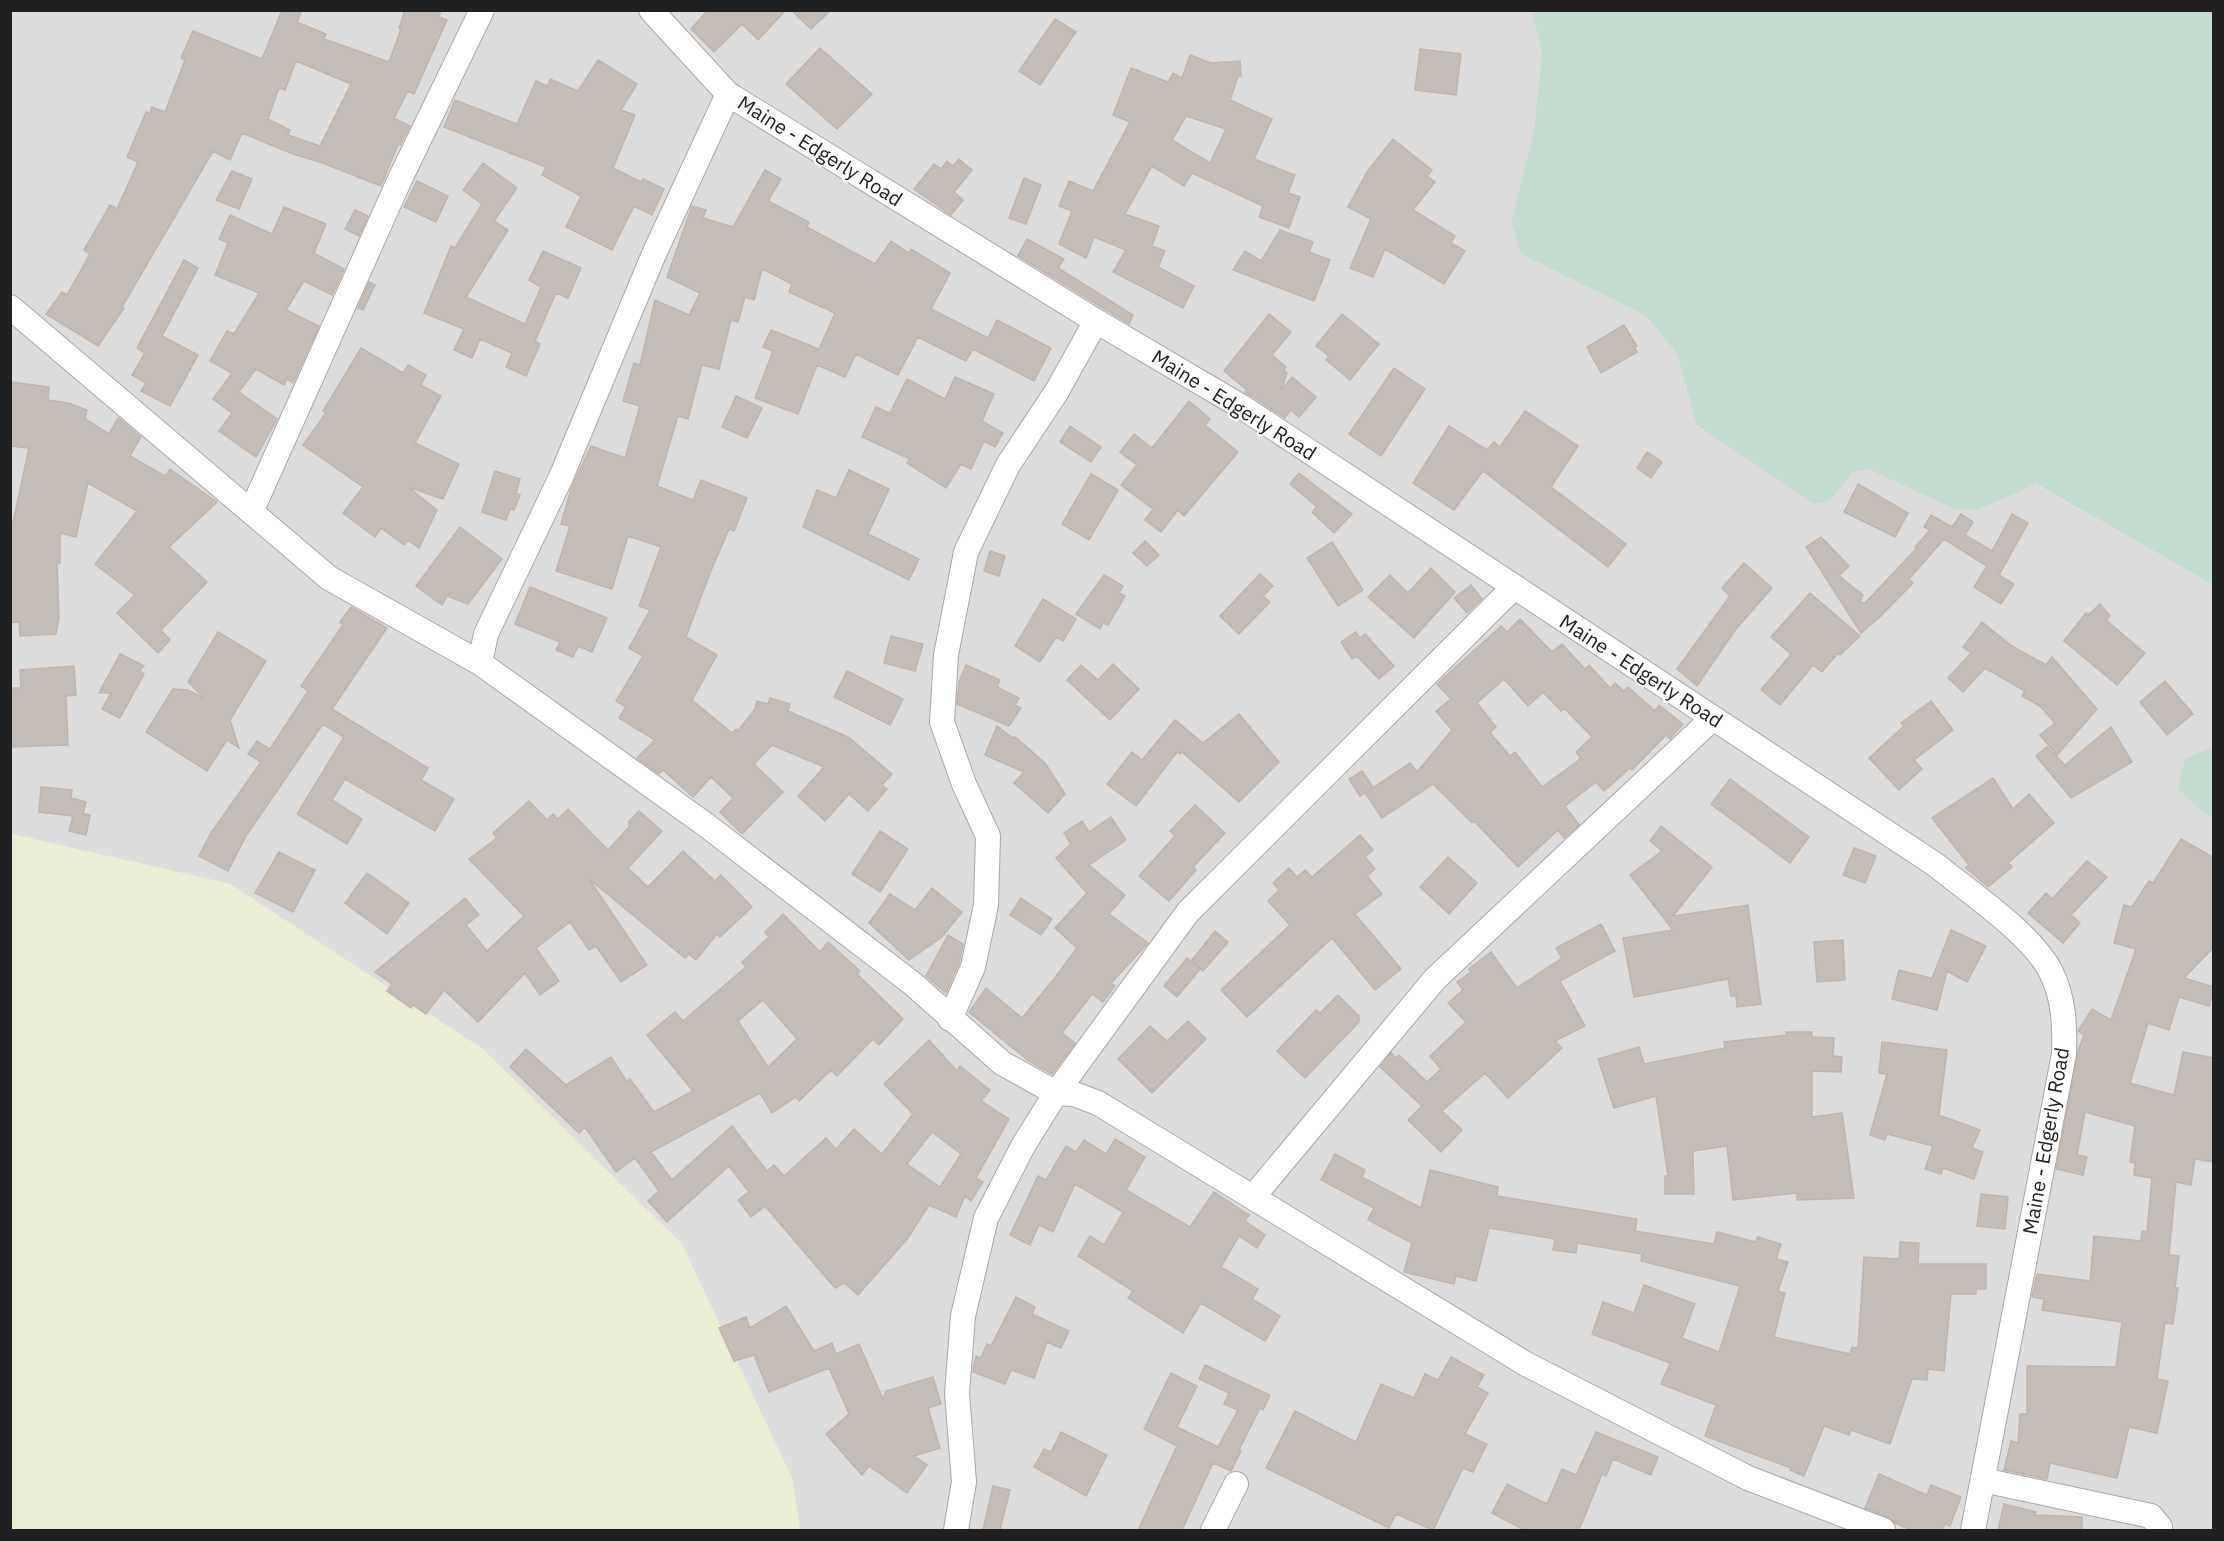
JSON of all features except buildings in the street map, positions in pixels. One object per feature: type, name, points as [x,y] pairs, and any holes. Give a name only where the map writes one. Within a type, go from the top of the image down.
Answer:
[{"type":"street","points":[[251,512],[400,179],[482,10]]},
{"type":"street","name":"Maine - Edgerly Road","points":[[651,10],[728,94],[1096,321],[1242,407],[1936,865],[2034,946],[2051,973],[2061,1002],[2065,1026],[2064,1054],[1974,1530]]},
{"type":"street","points":[[480,663],[486,634],[561,477],[649,265],[728,94]]},
{"type":"street","points":[[10,307],[328,578],[480,663],[706,825],[913,984],[1002,1063],[1056,1093],[1074,1094],[1098,1103],[1537,1370],[1748,1478],[1883,1530]]},
{"type":"street","points":[[950,1018],[973,967],[986,906],[988,836],[964,784],[942,722],[946,655],[966,552],[1008,465],[1057,391],[1096,321]]},
{"type":"street","points":[[956,1530],[964,1482],[957,1393],[963,1316],[986,1218],[1023,1146],[1056,1093],[1188,912],[1514,587]]},
{"type":"street","points":[[1253,1197],[1435,979],[1713,718]]},
{"type":"street","points":[[1983,1480],[2151,1516],[2160,1527],[2159,1530]]},
{"type":"street","points":[[1213,1530],[1236,1484]]},
{"type":"shaded area","points":[[11,11],[1531,11],[1542,51],[1534,129],[1511,223],[1521,254],[1646,316],[1677,354],[1696,426],[1831,500],[1853,471],[1868,469],[1954,509],[1980,510],[2035,484],[2213,585],[2213,750],[2210,748],[2205,814],[2214,819],[2213,1530],[800,1530],[792,1478],[230,884],[11,834]]},
{"type":"green space","points":[[1531,11],[2213,11],[2213,585],[2036,484],[1979,510],[1954,509],[1868,469],[1853,472],[1831,500],[1814,504],[1696,425],[1677,354],[1646,316],[1521,254],[1511,223],[1534,129],[1542,51]]},
{"type":"green space","points":[[2210,748],[2213,750],[2213,819],[2178,789],[2185,759]]},
{"type":"green space","points":[[11,834],[230,884],[483,1049],[682,1244],[792,1478],[800,1530],[11,1530]]}]
